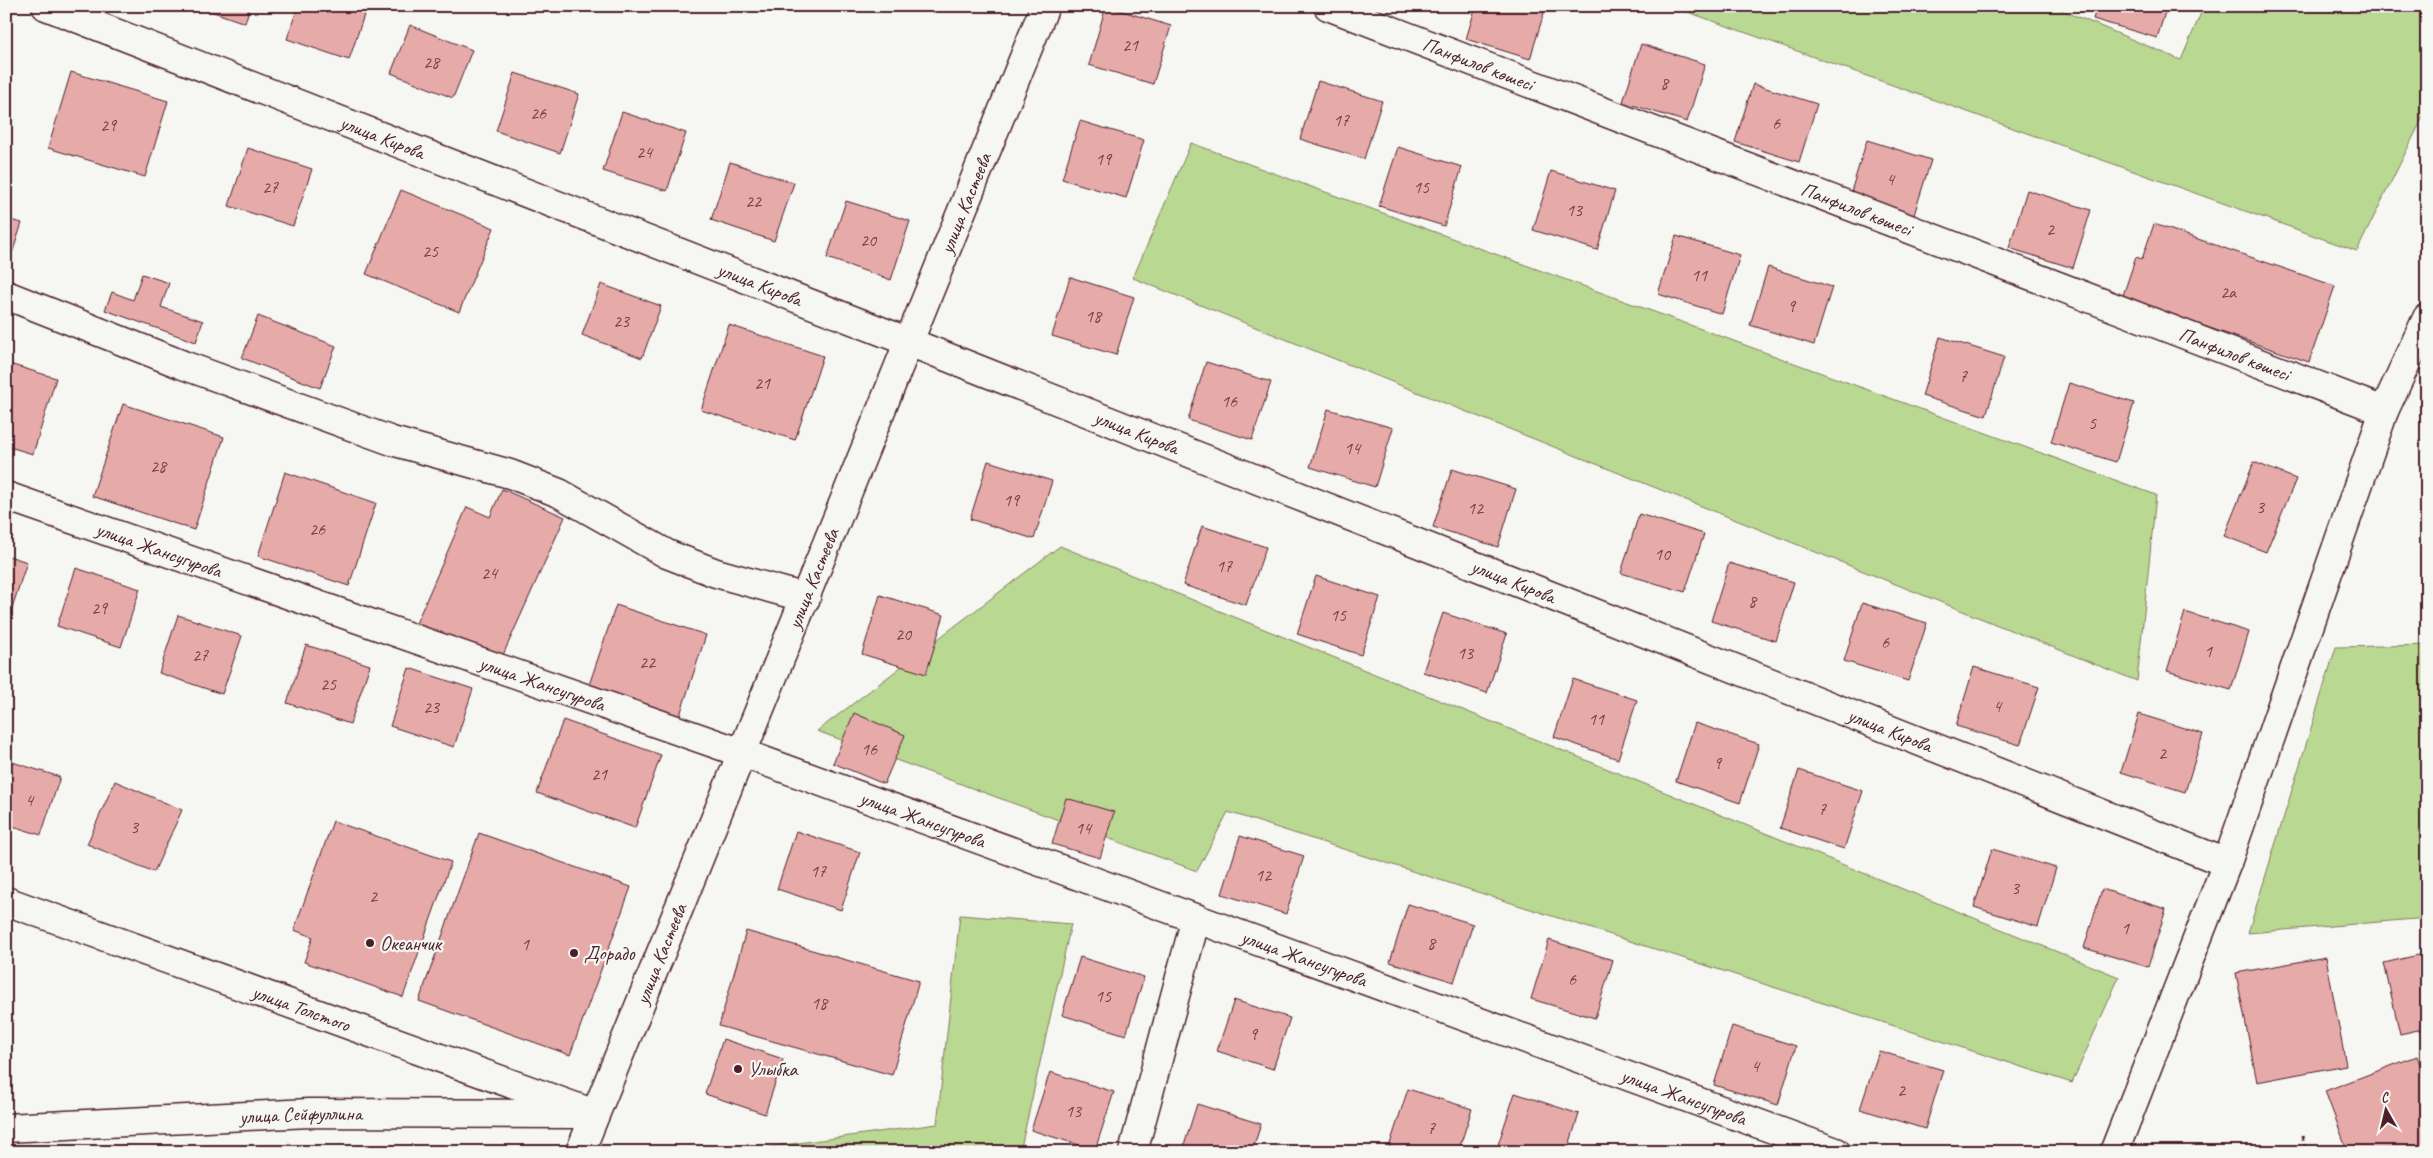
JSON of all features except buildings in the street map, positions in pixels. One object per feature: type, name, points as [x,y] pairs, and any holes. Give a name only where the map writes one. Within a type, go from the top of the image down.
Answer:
[{"type":"street","name":"улица Кирова","points":[[46,6],[909,342],[2226,863]]},
{"type":"street","name":"улица Кастеева","points":[[580,1152],[1045,6]]},
{"type":"street","name":"Панфилов көшесі","points":[[1328,6],[2384,411]]},
{"type":"street","points":[[6,295],[183,365],[392,441],[510,474],[559,493],[667,554],[716,573],[806,598]]},
{"type":"street","points":[[2114,1152],[2226,863],[2384,411],[2427,318]]},
{"type":"street","name":"улица Жансугурова","points":[[6,496],[742,753],[1836,1152]]},
{"type":"street","name":"улица Толстого","points":[[6,900],[595,1114]]},
{"type":"street","points":[[1133,1152],[1196,918]]},
{"type":"street","name":"улица Сейфуллина","points":[[6,1128],[309,1113],[595,1114]]},
{"type":"path","points":[[2302,1136],[2306,1152]]},
{"type":"green space","points":[[1671,6],[2052,6],[2181,60],[2204,6],[2427,6],[2427,109],[2357,251]]},
{"type":"green space","points":[[1191,143],[2156,495],[2137,681],[1133,278]]},
{"type":"green space","points":[[1060,546],[2119,977],[2072,1083],[1228,812],[1197,871],[817,731]]},
{"type":"green space","points":[[2427,645],[2427,918],[2248,933],[2336,647]]},
{"type":"green space","points":[[960,915],[1071,924],[1020,1152],[766,1152],[769,1147],[937,1124]]},
{"type":"place","name":"Океанчик","points":[[370,943]]},
{"type":"place","name":"Дорадо","points":[[574,953]]},
{"type":"place","name":"Улыбка","points":[[738,1069]]}]
